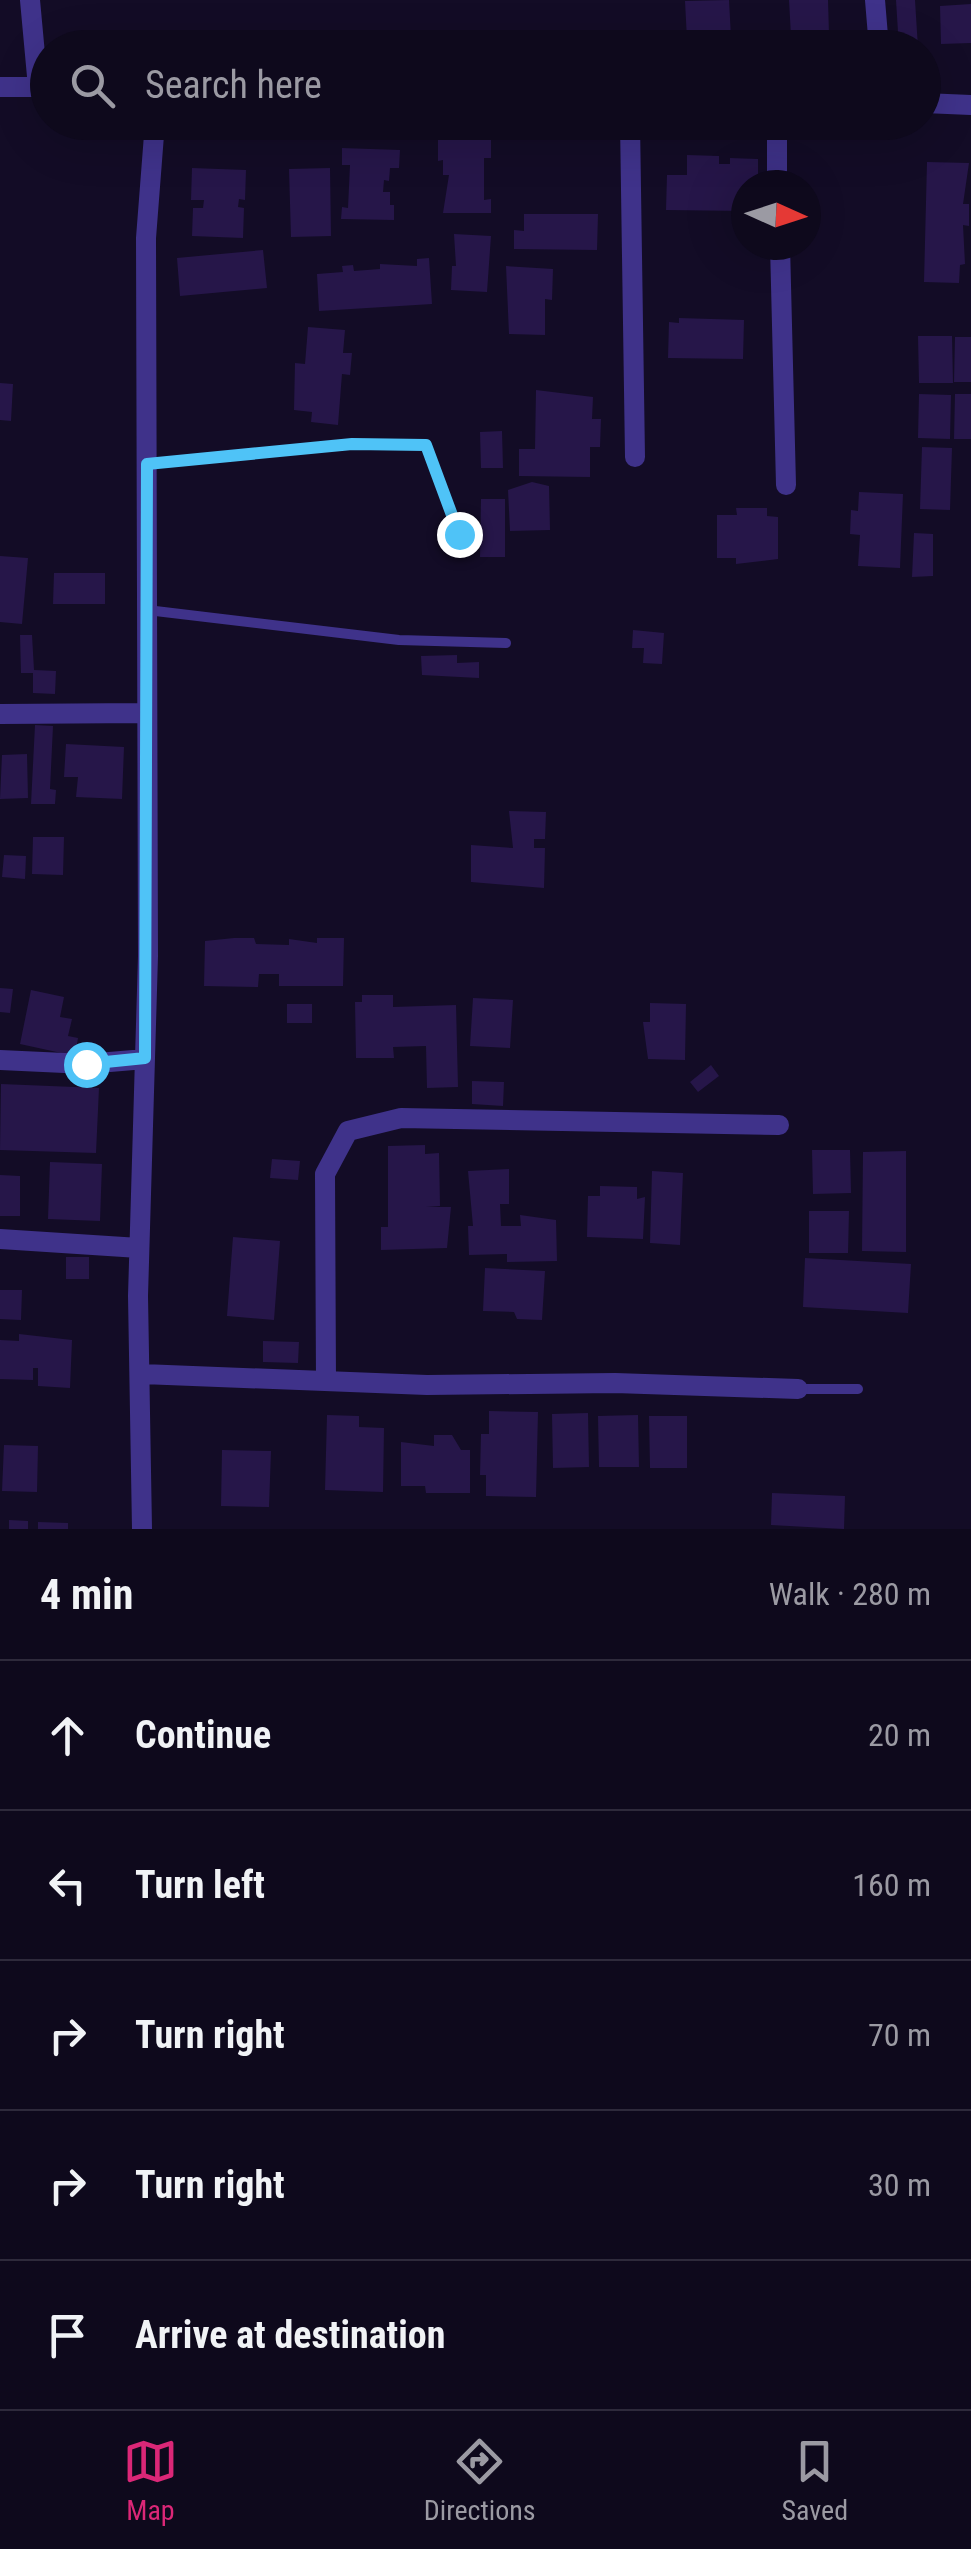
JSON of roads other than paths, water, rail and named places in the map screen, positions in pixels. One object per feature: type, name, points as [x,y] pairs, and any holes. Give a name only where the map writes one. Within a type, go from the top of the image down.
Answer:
[{"type":"street","points":[[30,0],[34,30]]},
{"type":"street","points":[[875,0],[878,30]]},
{"type":"street","points":[[0,87],[30,89]]},
{"type":"street","points":[[941,104],[971,105]]},
{"type":"street","points":[[142,1529],[139,1248],[145,1058],[146,238],[154,140]]},
{"type":"street","points":[[630,140],[634,457]]},
{"type":"street","points":[[777,140],[778,170]]},
{"type":"street","points":[[780,260],[786,485]]},
{"type":"street","points":[[0,714],[145,713]]},
{"type":"street","points":[[0,1060],[86,1064],[145,1058]]},
{"type":"street","points":[[326,1381],[325,1174],[348,1131],[400,1118],[778,1125]]},
{"type":"street","points":[[0,1239],[139,1248]]},
{"type":"street","points":[[142,1374],[798,1389]]},
{"type":"lane","points":[[147,464],[352,444],[426,445],[459,534]]},
{"type":"lane","points":[[147,610],[399,640],[506,643]]},
{"type":"lane","points":[[798,1389],[858,1389]]}]
